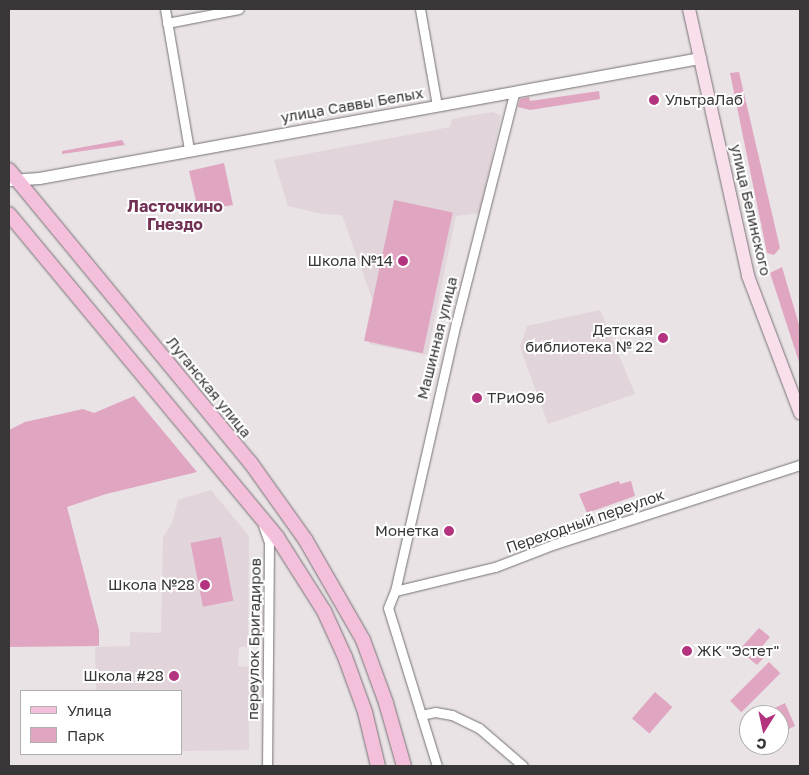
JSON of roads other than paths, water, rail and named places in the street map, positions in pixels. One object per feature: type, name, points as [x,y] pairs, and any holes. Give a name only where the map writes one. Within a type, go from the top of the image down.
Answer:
[{"type":"main road","name":"улица Белинского","points":[[689,9],[748,276],[800,414]]},
{"type":"main road","name":"Луганская улица","points":[[11,176],[250,462],[305,538],[363,640],[386,703],[404,766]]},
{"type":"main road","points":[[9,214],[259,514],[324,612],[365,712],[378,766]]},
{"type":"street","points":[[164,9],[189,150]]},
{"type":"street","points":[[167,23],[239,9]]},
{"type":"street","points":[[420,9],[437,105]]},
{"type":"street","name":"улица Саввы Белых","points":[[11,176],[40,178],[700,58]]},
{"type":"street","name":"Машинная улица","points":[[395,592],[456,323],[514,93]]},
{"type":"street","name":"Переходный переулок","points":[[395,592],[496,567],[555,544],[800,465]]},
{"type":"street","name":"переулок Бригадиров","points":[[259,514],[269,542],[267,766]]},
{"type":"street","points":[[395,592],[388,608],[437,766]]},
{"type":"street","points":[[421,715],[435,712],[452,715],[479,728],[523,766]]},
{"type":"place","name":"УльтраЛаб","points":[[654,100]]},
{"type":"place","name":"Школа №14","points":[[403,261]]},
{"type":"place","name":"Детская библиотека № 22","points":[[663,338]]},
{"type":"place","name":"ТРиО96","points":[[477,398]]},
{"type":"place","name":"Монетка","points":[[449,531]]},
{"type":"place","name":"Школа №28","points":[[205,585]]},
{"type":"place","name":"ЖК \"Эстет\"","points":[[687,651]]},
{"type":"place","name":"Школа #28","points":[[174,676]]},
{"type":"district","name":"Ласточкино Гнездо","points":[[175,215]]}]
